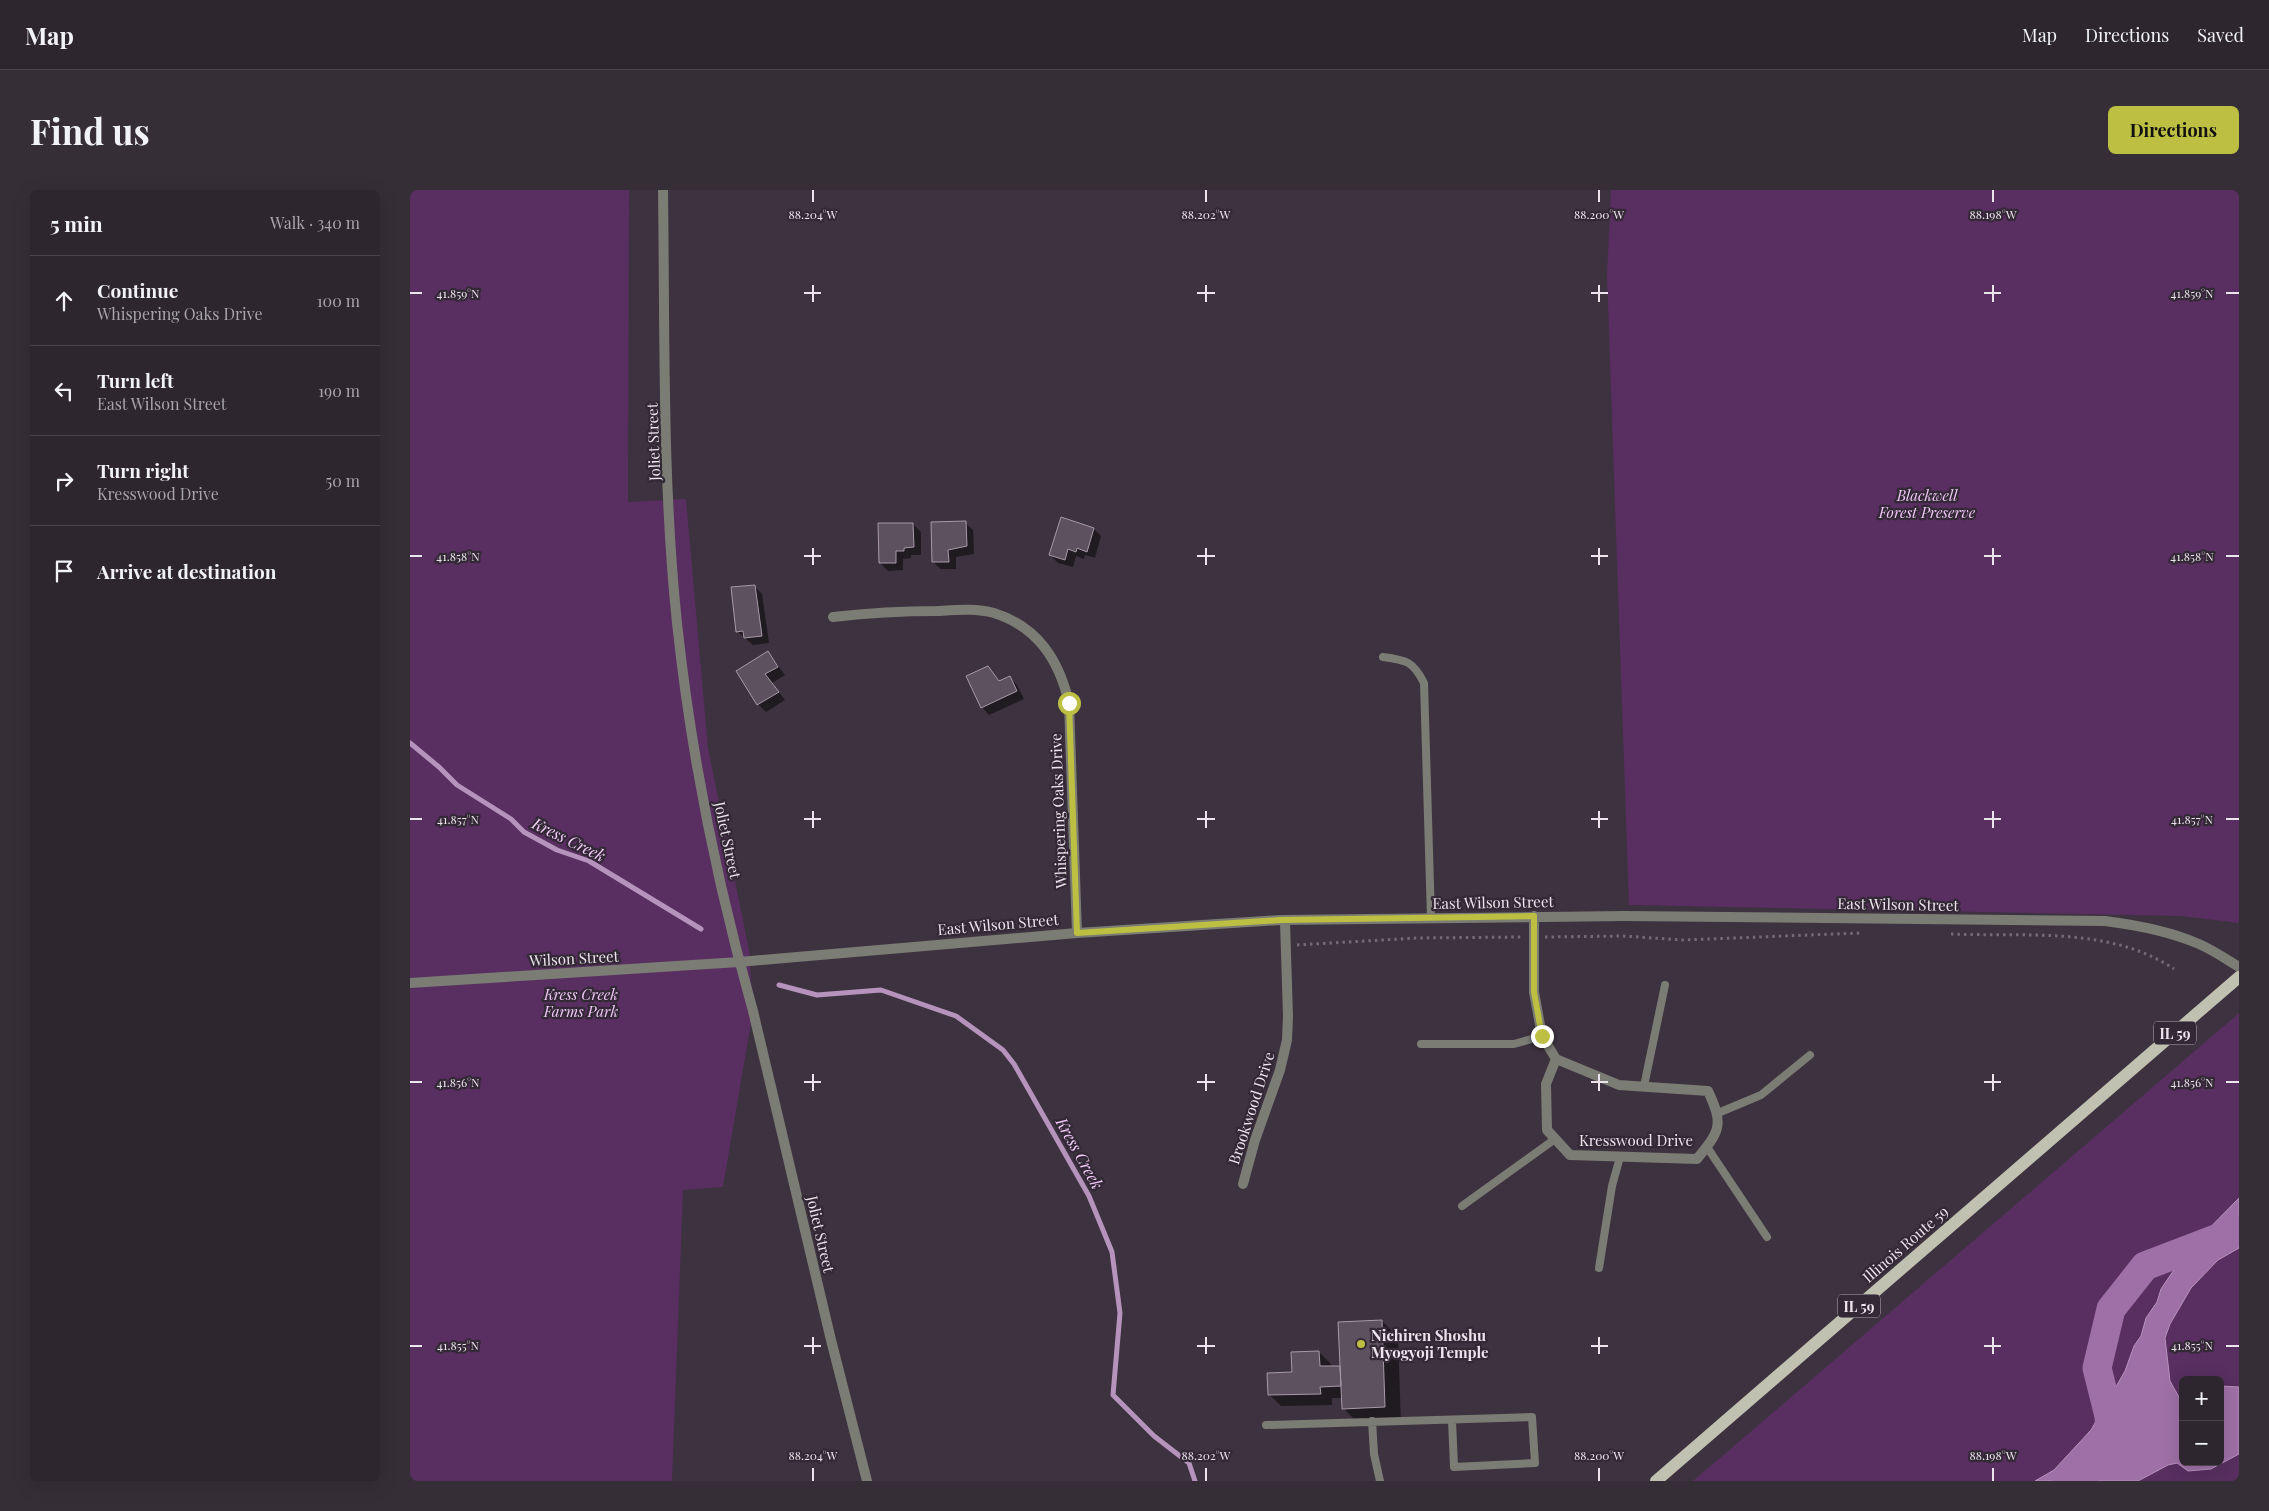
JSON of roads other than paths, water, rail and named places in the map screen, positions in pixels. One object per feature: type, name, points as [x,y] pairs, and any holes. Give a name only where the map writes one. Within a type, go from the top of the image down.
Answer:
[{"type":"main road","name":"Illinois Route 59","points":[[1656,1481],[2239,977]]},
{"type":"street","name":"Joliet Street","points":[[663,190],[669,494],[677,621],[696,760],[739,962],[753,1011],[831,1340],[867,1481]]},
{"type":"street","name":"Whispering Oaks Drive","points":[[833,617],[891,611],[977,610],[994,613],[1017,623],[1045,647],[1060,672],[1069,703],[1077,933]]},
{"type":"street","name":"East Wilson Street","points":[[739,962],[1077,933],[1280,920],[1285,922],[1534,916],[2105,921],[2139,926],[2172,934],[2200,944],[2239,967]]},
{"type":"street","points":[[1534,916],[1534,992],[1542,1036],[1556,1059],[1619,1085],[1708,1091],[1718,1113]]},
{"type":"street","name":"Brookwood Drive","points":[[1243,1184],[1255,1140],[1280,1070],[1287,1040],[1285,922]]},
{"type":"street","name":"Wilson Street","points":[[410,983],[739,962]]},
{"type":"street","name":"Kresswood Drive","points":[[1556,1059],[1546,1084],[1547,1130],[1570,1155],[1697,1159],[1715,1137],[1718,1113]]},
{"type":"lane","points":[[1383,657],[1406,660],[1418,670],[1424,683],[1431,918]]},
{"type":"lane","points":[[1644,1086],[1665,985]]},
{"type":"lane","points":[[1421,1044],[1514,1044],[1542,1036]]},
{"type":"lane","points":[[1718,1113],[1761,1095],[1810,1055]]},
{"type":"lane","points":[[1462,1206],[1555,1139]]},
{"type":"lane","points":[[1707,1147],[1767,1237]]},
{"type":"lane","points":[[1599,1268],[1612,1186],[1620,1157]]},
{"type":"lane","points":[[1266,1425],[1532,1417],[1535,1463],[1454,1467],[1452,1420]]},
{"type":"lane","points":[[1372,1421],[1374,1454],[1380,1481]]},
{"type":"waterway","name":"Kress Creek","points":[[410,743],[457,785],[511,819],[524,832],[557,850],[589,861],[701,929]]},
{"type":"waterway","name":"Kress Creek","points":[[779,985],[817,995],[881,990],[956,1016],[1003,1050],[1014,1064],[1089,1196],[1112,1252],[1120,1313],[1113,1395],[1154,1436],[1189,1463],[1195,1481]]},
{"type":"waterway","points":[[2066,1481],[2085,1474],[2110,1438],[2109,1416],[2097,1368],[2111,1309],[2145,1266],[2239,1230]]},
{"type":"place","name":"Nichiren Shoshu Myogyoji Temple","points":[[1361,1344]]},
{"type":"park label","name":"Blackwell Forest Preserve","points":[[1927,504]]},
{"type":"park label","name":"Kress Creek Farms Park","points":[[581,1002]]}]
